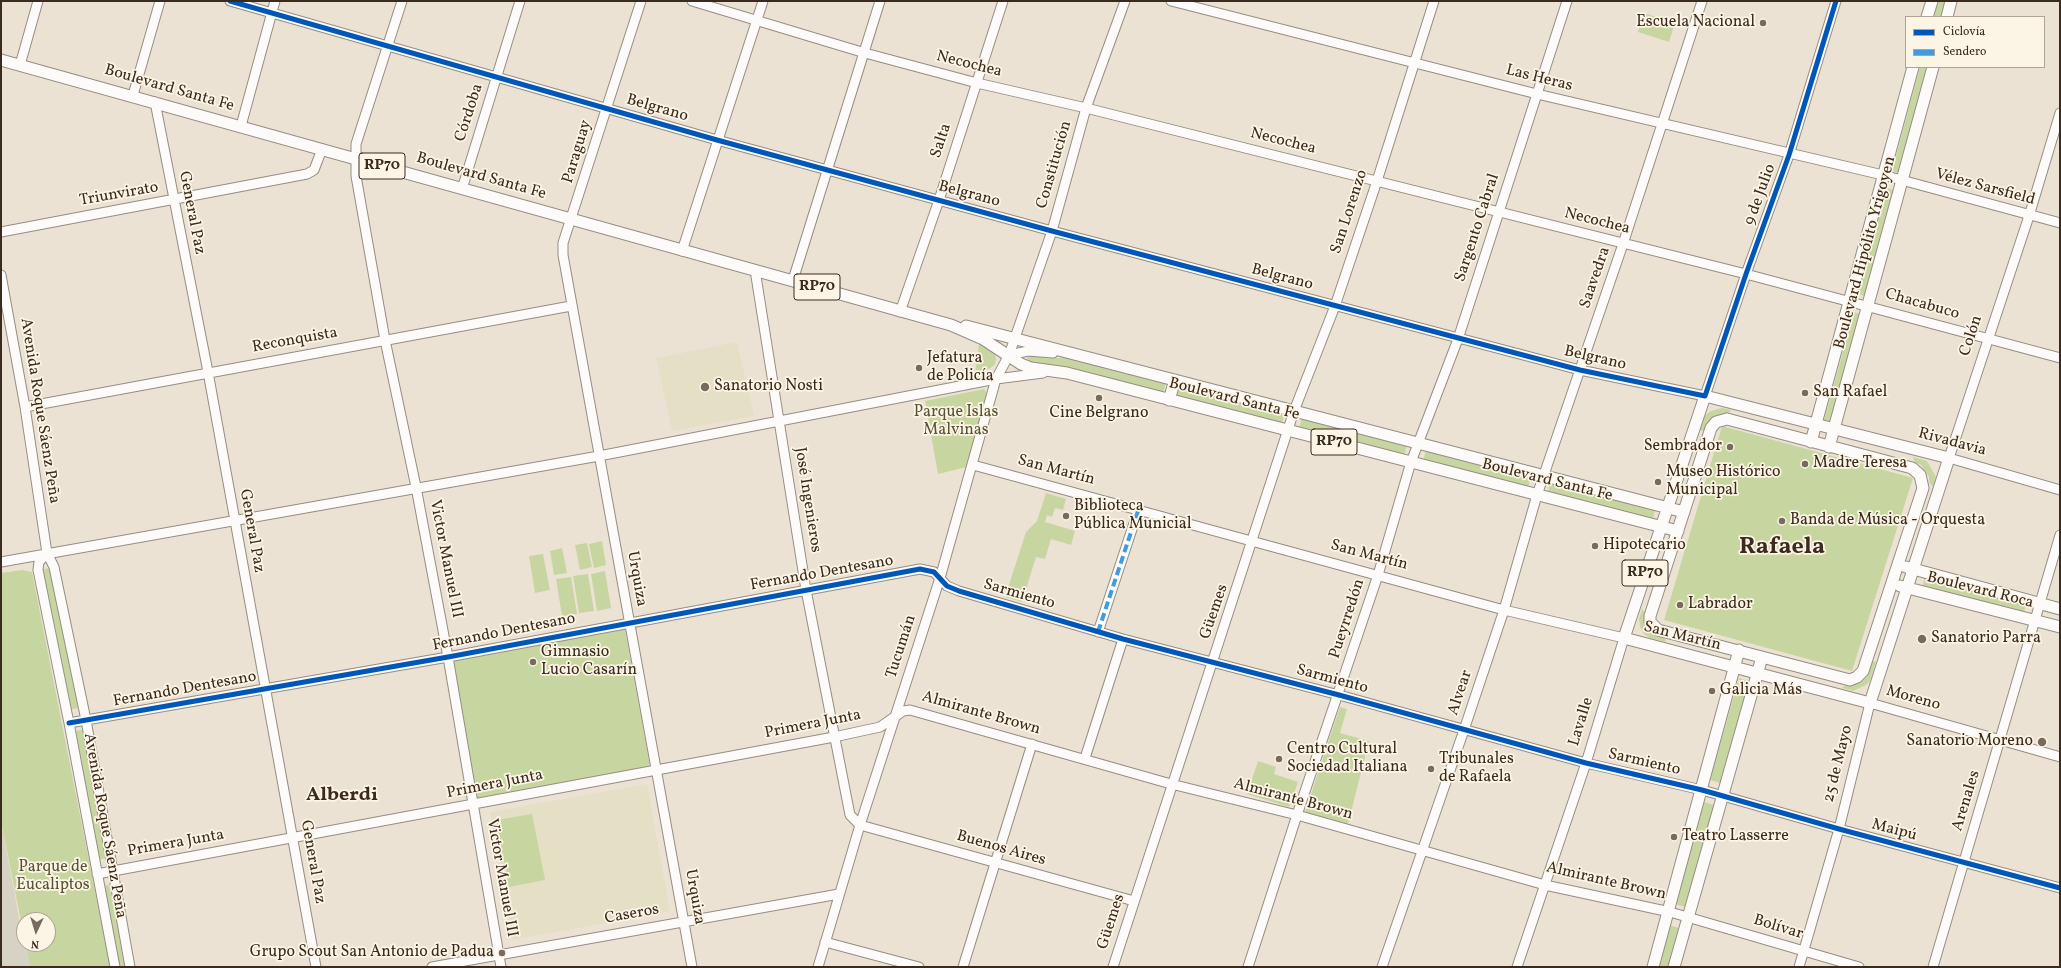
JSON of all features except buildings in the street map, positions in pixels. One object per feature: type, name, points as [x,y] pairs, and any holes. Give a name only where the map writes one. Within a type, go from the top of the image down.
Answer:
[{"type":"main road","points":[[1927,16],[1932,1]]},
{"type":"main road","points":[[1947,16],[1952,1]]},
{"type":"main road","name":"Boulevard Santa Fe","points":[[1,60],[133,95],[682,251],[793,280],[900,312],[951,325],[983,339],[1009,354],[1022,364],[1031,368],[1060,372],[1678,531]]},
{"type":"main road","name":"Boulevard Hipólito Yrigoyen","points":[[1811,442],[1913,68]]},
{"type":"main road","name":"Boulevard Hipólito Yrigoyen","points":[[1829,447],[1869,306],[1933,68]]},
{"type":"main road","name":"Boulevard Santa Fe","points":[[951,325],[967,326],[1015,338],[1684,512]]},
{"type":"main road","points":[[1169,400],[1175,380]]},
{"type":"main road","name":"Belgrano","points":[[1706,396],[1834,429]]},
{"type":"main road","name":"9 de Julio","points":[[1667,507],[1706,396]]},
{"type":"main road","points":[[1674,967],[1762,657],[1850,680],[1857,677],[1863,671],[1923,488],[1920,475],[1912,468],[1727,419],[1716,422],[1711,428],[1678,531]]},
{"type":"main road","name":"Rivadavia","points":[[1834,429],[1949,458]]},
{"type":"main road","name":"Colón","points":[[1912,569],[1949,458]]},
{"type":"main road","name":"Lavalle","points":[[1624,638],[1667,507]]},
{"type":"main road","name":"San Martín","points":[[1678,531],[1650,616],[1650,622],[1658,630],[1762,657]]},
{"type":"main road","name":"Boulevard Roca","points":[[1898,565],[2060,609]]},
{"type":"main road","name":"25 de Mayo","points":[[1870,704],[1912,569]]},
{"type":"main road","name":"Boulevard Roca","points":[[1892,584],[2060,627]]},
{"type":"main road","name":"San Martín","points":[[1624,638],[1757,673]]},
{"type":"main road","points":[[1653,967],[1670,912],[1739,650]]},
{"type":"main road","name":"Moreno","points":[[1757,673],[1870,704]]},
{"type":"street","points":[[20,65],[38,1]]},
{"type":"street","points":[[133,95],[160,1]]},
{"type":"street","name":"Belgrano","points":[[230,1],[498,76],[717,140],[1052,231],[1580,370],[1706,396]]},
{"type":"street","points":[[241,126],[275,1]]},
{"type":"street","name":"Victor Manuel III","points":[[402,1],[356,144],[354,158],[385,340],[416,487],[448,657],[501,967]]},
{"type":"street","name":"Córdoba","points":[[462,189],[520,1]]},
{"type":"street","name":"Paraguay","points":[[571,219],[641,1]]},
{"type":"street","name":"Necochea","points":[[692,1],[865,53],[977,83],[1086,108],[1869,306]]},
{"type":"street","points":[[682,251],[763,1]]},
{"type":"street","points":[[793,280],[880,1]]},
{"type":"street","name":"Salta","points":[[900,312],[939,200],[1003,1]]},
{"type":"street","name":"Constitución","points":[[1015,338],[1052,231],[1086,108],[1125,1]]},
{"type":"street","name":"Las Heras","points":[[1171,1],[1537,94],[1789,155],[1883,175],[1902,181]]},
{"type":"street","name":"San Lorenzo","points":[[1288,430],[1335,306],[1377,181],[1413,62],[1434,1]]},
{"type":"street","name":"Sargento Cabral","points":[[1411,462],[1458,339],[1567,1]]},
{"type":"street","name":"Saavedra","points":[[1537,495],[1623,244],[1702,1]]},
{"type":"street","name":"9 de Julio","points":[[1706,396],[1746,274],[1789,155],[1836,1]]},
{"type":"street","name":"General Paz","points":[[155,102],[173,200],[208,372],[316,967]]},
{"type":"street","name":"Colón","points":[[1949,458],[2029,216],[2060,113]]},
{"type":"street","name":"Triunvirato","points":[[1,232],[307,174],[314,170],[322,149]]},
{"type":"street","name":"Vélez Sarsfield","points":[[1902,181],[2060,223]]},
{"type":"street","name":"Urquiza","points":[[571,219],[563,243],[563,255],[571,306],[692,967]]},
{"type":"street","name":"José Ingenieros","points":[[755,270],[806,590],[850,815],[860,825]]},
{"type":"street","name":"Avenida Roque Sáenz Peña","points":[[1,275],[25,406],[47,553],[54,567],[86,720],[130,967]]},
{"type":"street","name":"Reconquista","points":[[25,406],[571,306]]},
{"type":"street","name":"Chacabuco","points":[[1869,306],[2060,358]]},
{"type":"street","name":"Tucumán","points":[[818,967],[860,825],[940,578],[996,379],[1009,354],[1015,338]]},
{"type":"street","points":[[1009,354],[1038,351],[1084,356]]},
{"type":"street","points":[[1,562],[416,487],[599,456],[996,379],[1028,374],[1060,372]]},
{"type":"street","name":"Güemes","points":[[1113,967],[1171,784],[1253,540],[1288,430]]},
{"type":"street","name":"Rivadavia","points":[[1949,458],[2060,490]]},
{"type":"street","name":"Pueyrredón","points":[[1248,967],[1297,815],[1339,695],[1378,575],[1411,462]]},
{"type":"street","name":"San Martín","points":[[973,465],[1138,511],[1253,540],[1504,610],[1624,638]]},
{"type":"street","name":"Alvear","points":[[1382,967],[1423,851],[1504,610],[1537,495]]},
{"type":"street","points":[[1098,632],[1138,511]]},
{"type":"street","name":"Arenales","points":[[1933,967],[2000,742],[2038,603],[2060,535]]},
{"type":"street","name":"Avenida Roque Sáenz Peña","points":[[47,553],[39,562],[38,570],[69,723],[115,967]]},
{"type":"street","name":"Fernando Dentesano","points":[[69,723],[448,657],[628,622],[920,569],[934,572],[940,578]]},
{"type":"street","name":"Sarmiento","points":[[940,578],[947,586],[959,592],[1123,639],[1339,695],[1586,763],[1722,796]]},
{"type":"street","name":"Lavalle","points":[[1517,967],[1586,763],[1624,638]]},
{"type":"street","points":[[1085,758],[1123,639]]},
{"type":"street","name":"Moreno","points":[[1870,704],[2000,742],[2060,757]]},
{"type":"street","name":"25 de Mayo","points":[[1799,967],[1839,829],[1870,704]]},
{"type":"street","name":"Almirante Brown","points":[[895,717],[902,711],[910,710],[1085,758],[1171,784],[1297,815],[1545,885],[1688,917]]},
{"type":"street","name":"Primera Junta","points":[[97,874],[834,737],[880,727],[895,717]]},
{"type":"street","points":[[963,967],[1032,744]]},
{"type":"street","name":"Maipú","points":[[1722,796],[2060,888]]},
{"type":"street","name":"Buenos Aires","points":[[860,825],[1134,902]]},
{"type":"street","name":"Caseros","points":[[432,967],[839,894]]},
{"type":"street","name":"Bolívar","points":[[1688,917],[1859,967]]},
{"type":"street","points":[[825,942],[919,967]]},
{"type":"shaded area","name":"Sanatorio Nosti","points":[[737,342],[754,416],[672,431],[656,358]]},
{"type":"shaded area","points":[[647,784],[670,911],[513,940],[490,812]]},
{"type":"shaded area","points":[[1,821],[18,912],[16,912],[16,952],[27,952],[30,967],[1,967]]},
{"type":"green space","points":[[1938,1],[1945,1],[1941,16],[1933,16]]},
{"type":"green space","points":[[1644,13],[1675,23],[1669,42],[1638,32]]},
{"type":"green space","points":[[1920,68],[1927,68],[1899,173],[1892,171]]},
{"type":"green space","points":[[1887,188],[1893,190],[1865,296],[1858,294]]},
{"type":"green space","points":[[1854,312],[1861,314],[1830,421],[1824,420]]},
{"type":"green space","points":[[979,343],[995,353],[996,359],[995,364],[991,368],[975,375]]},
{"type":"green space","points":[[1030,354],[1059,358],[1066,357],[1166,383],[1163,393],[1061,366],[1030,363],[1027,358]]},
{"type":"green space","points":[[1179,387],[1284,415],[1282,424],[1177,397]]},
{"type":"green space","name":"Parque Islas Malvinas","points":[[984,389],[988,394],[971,466],[938,474],[925,401]]},
{"type":"green space","points":[[1722,408],[1732,410],[1706,430],[1699,431],[1704,416],[1711,411]]},
{"type":"green space","points":[[1302,418],[1407,446],[1404,455],[1299,428]]},
{"type":"green space","points":[[1722,426],[1913,478],[1852,671],[1664,620]]},
{"type":"green space","points":[[1426,451],[1531,478],[1528,487],[1423,460]]},
{"type":"green space","points":[[1913,457],[1927,461],[1936,477],[1933,487],[1929,482],[1929,477],[1921,465],[1915,463]]},
{"type":"green space","points":[[1550,483],[1655,510],[1653,519],[1548,492]]},
{"type":"green space","points":[[1046,493],[1066,499],[1063,510],[1055,508],[1052,517],[1047,515],[1045,522],[1075,531],[1071,545],[1051,539],[1045,559],[1036,557],[1022,602],[1005,597],[1026,532],[1037,521]]},
{"type":"green space","points":[[602,541],[606,565],[594,568],[589,544]]},
{"type":"green space","points":[[587,543],[592,567],[580,570],[575,545]]},
{"type":"green space","points":[[562,548],[567,573],[554,575],[550,551]]},
{"type":"green space","points":[[543,554],[550,590],[535,593],[529,556]]},
{"type":"green space","points":[[51,568],[78,708],[69,710],[43,569]]},
{"type":"green space","name":"Parque de Eucaliptos","points":[[22,570],[32,572],[110,967],[30,967],[27,952],[56,952],[56,912],[19,912],[1,821],[1,573]]},
{"type":"green space","points":[[605,571],[611,608],[597,611],[591,574]]},
{"type":"green space","points":[[588,574],[594,611],[579,613],[573,576]]},
{"type":"green space","points":[[571,577],[577,614],[562,616],[556,579]]},
{"type":"green space","points":[[1925,577],[2026,603],[2024,614],[1922,587]]},
{"type":"green space","points":[[1642,609],[1664,636],[1666,642],[1650,638],[1644,634],[1640,627],[1639,619]]},
{"type":"green space","points":[[625,629],[650,766],[477,798],[452,661]]},
{"type":"green space","points":[[1876,661],[1870,681],[1866,685],[1853,691],[1842,688],[1869,663]]},
{"type":"green space","points":[[1739,678],[1749,681],[1720,783],[1710,780]]},
{"type":"green space","points":[[1340,707],[1347,709],[1340,733],[1369,741],[1348,824],[1305,812]]},
{"type":"green space","points":[[82,730],[106,858],[97,860],[75,731]]},
{"type":"green space","points":[[1258,761],[1276,767],[1274,774],[1298,782],[1289,807],[1247,794]]},
{"type":"green space","points":[[1704,802],[1714,805],[1686,907],[1675,904]]},
{"type":"green space","points":[[532,814],[545,880],[509,887],[496,820]]},
{"type":"green space","points":[[109,885],[125,967],[116,967],[101,886]]},
{"type":"green space","points":[[1669,925],[1679,928],[1668,967],[1657,967]]},
{"type":"marked path","points":[[1098,632],[1138,511]]},
{"type":"cycle path","points":[[230,1],[717,140],[1052,231],[1580,370],[1705,396],[1746,274],[1789,155],[1836,1]]},
{"type":"cycle path","points":[[69,723],[448,657],[920,569],[934,572],[947,586],[959,591],[1123,639],[1339,695],[1586,763],[1702,790],[1839,829],[2060,888]]},
{"type":"place","name":"Escuela Nacional","points":[[1763,23]]},
{"type":"place","name":"Jefatura de Policía","points":[[919,368]]},
{"type":"place","name":"Sanatorio Nosti","points":[[705,387]]},
{"type":"place","name":"San Rafael","points":[[1805,393]]},
{"type":"place","name":"Cine Belgrano","points":[[1099,398]]},
{"type":"place","name":"Sembrador","points":[[1730,447]]},
{"type":"place","name":"Madre Teresa","points":[[1805,464]]},
{"type":"place","name":"Museo Histórico Municipal","points":[[1658,482]]},
{"type":"place","name":"Biblioteca Pública Municial","points":[[1066,516]]},
{"type":"place","name":"Banda de Música - Orquesta","points":[[1782,521]]},
{"type":"place","name":"Hipotecario","points":[[1595,546]]},
{"type":"place","name":"Labrador","points":[[1680,605]]},
{"type":"place","name":"Sanatorio Parra","points":[[1922,639]]},
{"type":"place","name":"Gimnasio Lucio Casarín","points":[[533,662]]},
{"type":"place","name":"Galicia Más","points":[[1712,691]]},
{"type":"place","name":"Sanatorio Moreno","points":[[2042,742]]},
{"type":"place","name":"Centro Cultural Sociedad Italiana","points":[[1279,759]]},
{"type":"place","name":"Tribunales de Rafaela","points":[[1431,769]]},
{"type":"place","name":"Teatro Lasserre","points":[[1674,837]]},
{"type":"place","name":"Grupo Scout San Antonio de Padua","points":[[502,953]]},
{"type":"district","name":"Rafaela","points":[[1782,549]]},
{"type":"district","name":"Alberdi","points":[[342,796]]}]
